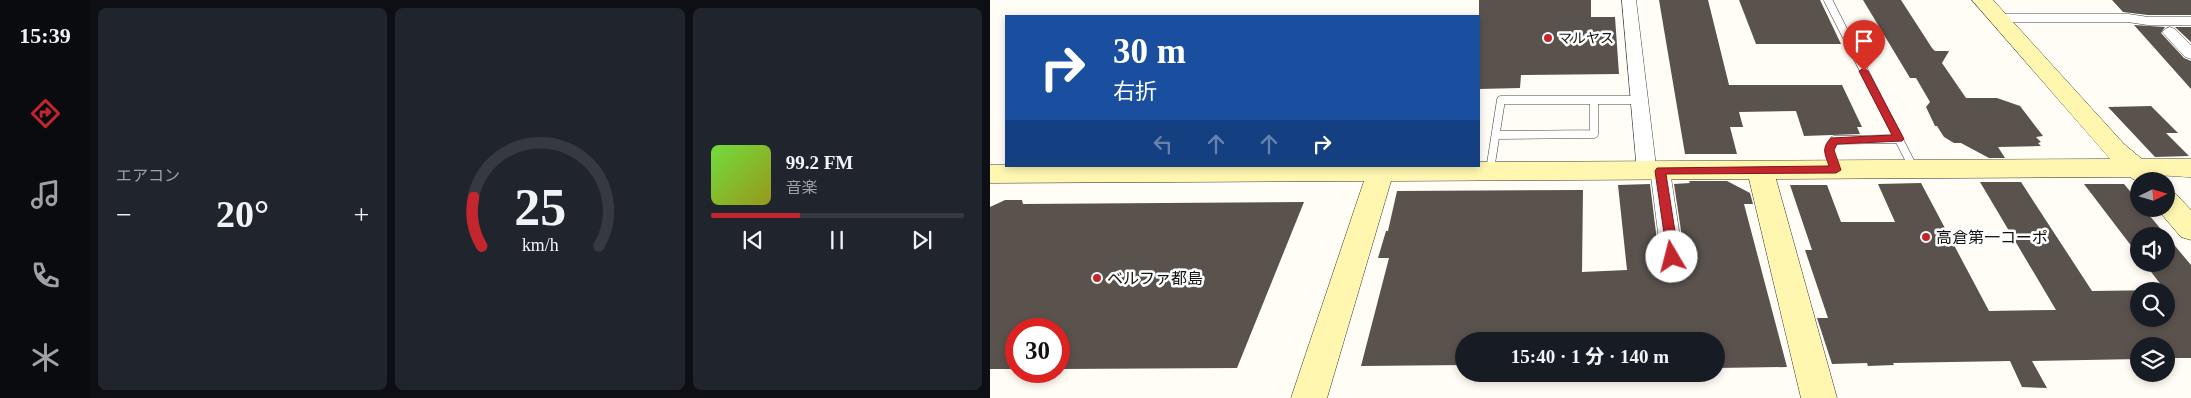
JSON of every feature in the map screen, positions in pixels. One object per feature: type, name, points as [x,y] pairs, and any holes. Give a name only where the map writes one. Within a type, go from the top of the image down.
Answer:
[{"type":"street","points":[[1629,0],[1640,100],[1672,257]]},
{"type":"street","points":[[1982,0],[2115,150],[2141,172]]},
{"type":"street","points":[[2170,32],[2191,54]]},
{"type":"street","points":[[2164,172],[2191,168]]},
{"type":"street","points":[[990,174],[1914,169],[2130,175]]},
{"type":"street","points":[[1760,170],[1820,398]]},
{"type":"street","points":[[1309,398],[1380,172]]},
{"type":"street","points":[[2175,211],[2191,229]]},
{"type":"lane","points":[[1828,0],[1914,169]]},
{"type":"lane","points":[[1998,18],[2128,18],[2148,21],[2191,21]]},
{"type":"lane","points":[[1490,172],[1501,100],[1640,100]]},
{"type":"lane","points":[[1496,134],[1594,134],[1594,100]]},
{"type":"lane","points":[[1836,170],[1829,150],[1829,146],[1834,140],[1899,139]]},
{"type":"building","name":"マルヤス","points":[[1479,0],[1591,0],[1591,17],[1615,17],[1619,74],[1521,75],[1520,88],[1480,89]]},
{"type":"building","points":[[1659,0],[1708,0],[1729,85],[1842,85],[1862,127],[1857,127],[1860,134],[1804,136],[1796,111],[1739,112],[1743,127],[1730,127],[1737,154],[1685,154]]},
{"type":"building","points":[[1739,0],[1820,0],[1841,44],[1756,44]]},
{"type":"building","points":[[1863,0],[1901,0],[1932,48],[1935,51],[1949,51],[1942,63],[1966,98],[1997,98],[2020,106],[2043,136],[2036,137],[2041,142],[2038,143],[2041,146],[1998,147],[2005,158],[1989,158],[1961,143],[1954,143],[1944,137],[1937,126],[1935,126],[1926,107],[1930,102],[1916,78],[1910,78]]},
{"type":"building","points":[[2112,0],[2191,0],[2191,15],[2148,15],[2123,12]]},
{"type":"building","points":[[2134,25],[2165,27],[2161,33],[2184,58],[2191,61],[2191,89]]},
{"type":"building","points":[[2191,27],[2191,42],[2176,28]]},
{"type":"building","points":[[2151,106],[2178,133],[2166,133],[2189,156],[2155,157],[2108,107]]},
{"type":"building","points":[[1689,181],[1727,181],[1750,193],[1753,204],[1744,204],[1787,367],[1725,368],[1725,332],[1455,332],[1455,365],[1361,366],[1389,258],[1378,258],[1386,231],[1388,231],[1397,191],[1583,190],[1582,272],[1627,270],[1618,185],[1650,184],[1659,257],[1664,265],[1672,267],[1682,264],[1685,257],[1674,184],[1690,183]]},
{"type":"building","points":[[1980,182],[2021,182],[2092,291],[2130,290],[2130,327],[2175,327],[2175,282],[2159,282],[2151,272],[2175,272],[2175,246],[2191,265],[2191,358],[2175,358],[2175,337],[2130,337],[2130,359],[2032,361],[2047,388],[2022,387],[2010,361],[1893,363],[1894,365],[1868,366],[1867,363],[1832,364],[1817,318],[1828,318],[1805,250],[1812,250],[1790,185],[1827,185],[1841,222],[1895,222],[1878,184],[1921,183],[1989,311],[2056,310]]},
{"type":"building","points":[[2084,184],[2124,184],[2130,191],[2130,218],[2152,218],[2159,227],[2130,227],[2130,244]]},
{"type":"building","name":"ベルファ都島","points":[[1005,200],[1022,200],[1023,204],[1304,202],[1237,368],[1070,369],[1070,318],[1005,318],[1005,369],[990,369],[990,207]]},
{"type":"place","name":"マルヤス","points":[[1548,38]]},
{"type":"place","name":"高倉第一コーポ","points":[[1926,237]]},
{"type":"place","name":"ベルファ都島","points":[[1097,278]]},
{"type":"route","points":[[1672,257],[1660,171],[1836,170],[1829,150],[1829,146],[1834,140],[1899,139],[1864,71]]}]
